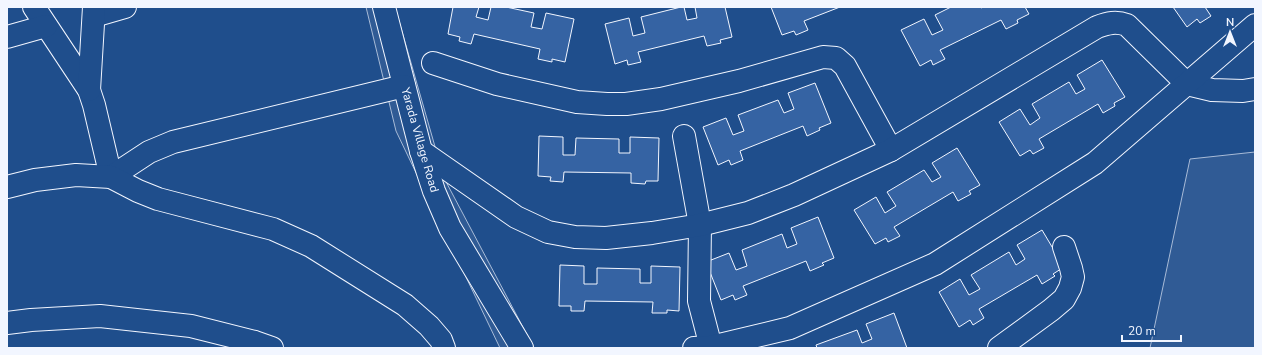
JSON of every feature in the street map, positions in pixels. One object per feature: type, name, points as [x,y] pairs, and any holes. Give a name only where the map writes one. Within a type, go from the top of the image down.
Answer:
[{"type":"street","points":[[34,7],[89,90],[94,105],[110,177]]},
{"type":"street","points":[[89,90],[94,11],[125,7]]},
{"type":"street","name":"Yarada Village Road","points":[[384,7],[421,151],[434,191],[450,228],[522,348]]},
{"type":"street","points":[[421,151],[516,217],[548,232],[575,236],[606,238],[652,233],[700,224],[748,213],[794,195],[891,150],[1097,27],[1108,23],[1119,22],[1127,25],[1186,84],[1212,90],[1243,91],[1255,89]]},
{"type":"street","points":[[7,38],[46,26]]},
{"type":"street","points":[[684,136],[700,224],[699,302],[703,347],[790,328],[935,264],[1095,163],[1255,26]]},
{"type":"street","points":[[433,63],[497,84],[577,102],[626,104],[661,99],[739,81],[823,57],[836,58],[845,66],[891,150]]},
{"type":"street","points":[[110,177],[148,152],[173,142],[404,86]]},
{"type":"street","points":[[7,187],[35,180],[70,175],[110,177],[158,199],[273,229],[311,246],[405,305],[429,326],[441,340],[444,348]]},
{"type":"street","points":[[999,348],[1051,310],[1064,298],[1070,288],[1073,277],[1064,247]]},
{"type":"street","points":[[7,323],[100,316],[191,326],[255,342],[272,348]]},
{"type":"shaded area","points":[[366,7],[395,7],[444,178],[534,348],[500,348],[396,131]]},
{"type":"shaded area","points":[[1255,152],[1255,348],[1150,348],[1190,159]]},
{"type":"building","points":[[453,7],[479,7],[476,17],[488,20],[491,7],[506,7],[534,13],[531,27],[542,29],[546,13],[574,19],[565,62],[552,59],[552,62],[538,59],[540,49],[474,34],[471,44],[459,41],[460,37],[448,34]]},
{"type":"building","points":[[684,7],[687,20],[697,18],[695,7],[725,7],[732,37],[720,40],[721,43],[707,46],[704,36],[638,52],[641,62],[628,65],[627,60],[615,64],[605,24],[629,18],[633,36],[645,33],[641,17]]},
{"type":"building","points":[[771,7],[840,7],[804,21],[808,30],[796,35],[794,31],[782,35]]},
{"type":"building","points":[[951,7],[1025,7],[1029,14],[1017,20],[1018,23],[1006,29],[1001,20],[940,50],[945,59],[933,65],[931,60],[920,66],[901,30],[924,19],[932,35],[943,30],[935,15]]},
{"type":"building","points":[[1173,7],[1205,7],[1211,16],[1200,23],[1197,19],[1187,27]]},
{"type":"building","points":[[1102,60],[1125,97],[1114,103],[1115,106],[1103,113],[1098,104],[1039,139],[1044,148],[1033,154],[1030,150],[1020,156],[999,122],[1020,109],[1030,125],[1040,118],[1032,104],[1069,82],[1076,94],[1085,89],[1077,75]]},
{"type":"building","points":[[815,83],[831,123],[819,128],[820,130],[807,136],[803,126],[740,151],[743,160],[731,165],[729,160],[718,165],[703,127],[726,118],[733,135],[744,131],[738,115],[778,100],[784,113],[794,109],[788,93]]},
{"type":"building","points":[[539,136],[563,137],[563,155],[575,155],[576,138],[619,139],[619,153],[630,153],[630,137],[659,138],[658,181],[646,181],[645,184],[631,183],[631,173],[564,172],[563,182],[550,181],[551,177],[538,176]]},
{"type":"building","points":[[957,148],[980,185],[969,191],[971,194],[958,201],[953,192],[894,227],[900,236],[888,242],[886,238],[875,244],[854,210],[876,197],[885,213],[896,206],[887,192],[924,170],[932,182],[941,177],[932,163]]},
{"type":"building","points":[[818,217],[834,258],[822,263],[824,265],[810,271],[806,261],[743,286],[747,295],[735,300],[733,295],[721,300],[706,262],[729,253],[736,270],[747,266],[742,250],[782,234],[787,248],[797,244],[791,228]]},
{"type":"building","points":[[1042,230],[1064,267],[1053,274],[1055,276],[1042,284],[1037,275],[979,309],[984,318],[973,325],[970,320],[959,327],[939,292],[960,279],[969,295],[980,289],[971,275],[1009,252],[1016,265],[1025,259],[1017,245]]},
{"type":"building","points":[[560,265],[584,266],[584,284],[597,284],[597,268],[640,269],[640,283],[651,283],[651,266],[680,267],[679,311],[667,310],[667,313],[652,313],[653,302],[585,301],[584,311],[571,311],[571,306],[559,306]]},
{"type":"building","points":[[894,313],[907,348],[817,348],[816,345],[857,330],[862,343],[872,339],[866,324]]}]
